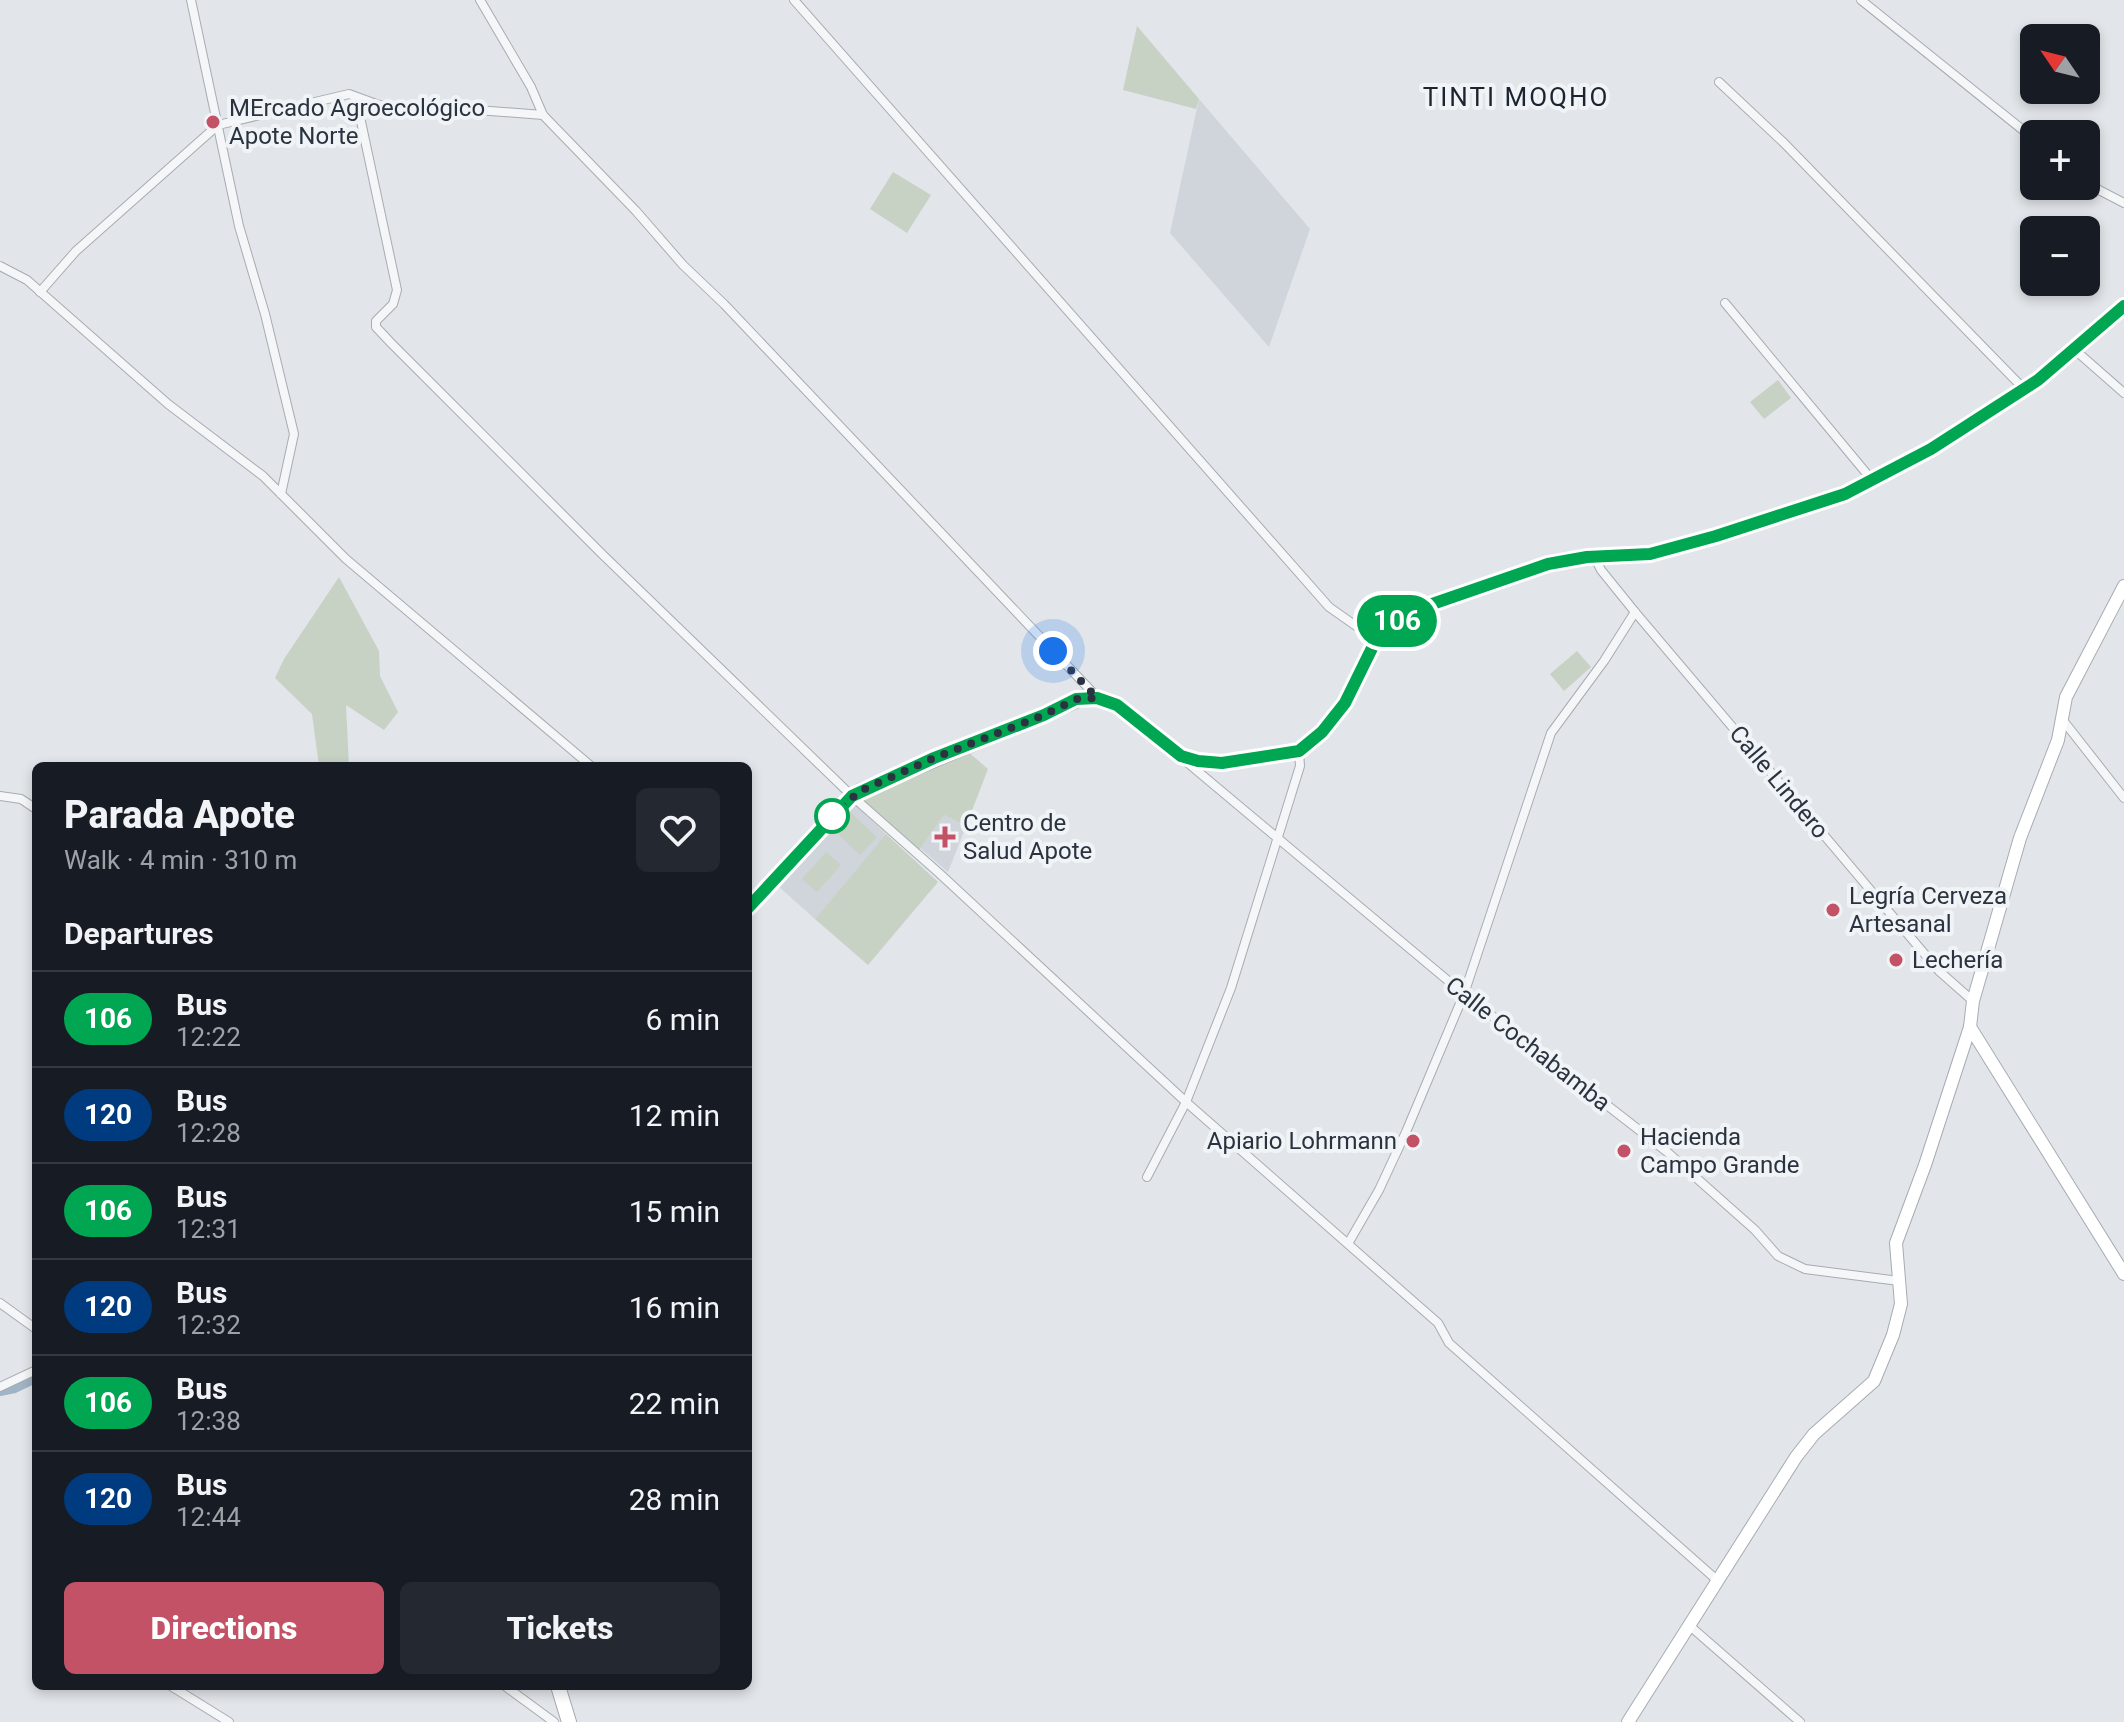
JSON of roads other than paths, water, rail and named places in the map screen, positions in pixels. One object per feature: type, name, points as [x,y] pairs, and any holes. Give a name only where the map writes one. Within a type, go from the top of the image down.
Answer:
[{"type":"main road","points":[[752,900],[852,796],[1076,699],[1097,698],[1117,705],[1181,756],[1222,763],[1299,751],[1322,732],[1345,703],[1376,640],[1409,612],[1548,564],[1594,556],[1650,554],[1845,494],[1931,449],[2024,389],[2075,350],[2124,306]]},
{"type":"main road","points":[[550,1690],[556,1722]]},
{"type":"main road","points":[[559,1690],[569,1722]]},
{"type":"street","points":[[191,0],[239,226],[265,314],[294,434],[281,494]]},
{"type":"street","points":[[480,0],[531,87],[543,115],[1097,698]]},
{"type":"street","points":[[794,0],[1329,607],[1376,640]]},
{"type":"street","points":[[1861,0],[2020,128]]},
{"type":"street","points":[[1719,82],[1784,143],[2024,389]]},
{"type":"street","points":[[40,292],[76,251],[218,125],[349,94],[379,105],[543,115]]},
{"type":"street","points":[[356,98],[397,290],[393,304],[376,321],[376,327],[602,554],[852,796],[1186,1102],[1438,1323],[1449,1343],[1718,1581]]},
{"type":"street","points":[[2100,191],[2124,203]]},
{"type":"street","points":[[0,266],[27,280],[168,404],[263,476],[346,559],[586,762]]},
{"type":"street","points":[[1725,303],[1872,480]]},
{"type":"street","points":[[2075,350],[2124,393]]},
{"type":"street","name":"Calle Lindero","points":[[1594,556],[1601,570],[1635,612],[1939,971],[1973,1001]]},
{"type":"street","points":[[1628,1722],[1796,1457],[1814,1434],[1874,1381],[1901,1304],[1896,1243],[1970,1027],[1973,1001],[2020,838],[2058,740],[2066,697],[2124,586]]},
{"type":"street","points":[[1349,1242],[1390,1167],[1464,994],[1551,733],[1604,661],[1635,612]]},
{"type":"street","points":[[2062,719],[2124,798]]},
{"type":"street","points":[[1147,1177],[1186,1102],[1231,988],[1300,766],[1299,751]]},
{"type":"street","name":"Calle Cochabamba","points":[[1181,756],[1464,994],[1666,1151],[1755,1230],[1778,1256],[1805,1269],[1899,1281]]},
{"type":"street","points":[[0,796],[21,799],[32,806]]},
{"type":"street","points":[[1970,1027],[2124,1274]]},
{"type":"street","points":[[0,1303],[32,1326]]},
{"type":"street","points":[[0,1387],[32,1372]]},
{"type":"street","points":[[1690,1626],[1800,1722]]},
{"type":"street","points":[[177,1690],[229,1722]]},
{"type":"street","points":[[511,1690],[556,1722]]},
{"type":"waterway","points":[[0,1392],[32,1381]]},
{"type":"place","name":"MErcado Agroecológico Apote Norte","points":[[213,122]]},
{"type":"place","name":"Centro de Salud Apote","points":[[945,837]]},
{"type":"place","name":"Legría Cerveza Artesanal","points":[[1833,910]]},
{"type":"place","name":"Lechería","points":[[1896,960]]},
{"type":"place","name":"Apiario Lohrmann","points":[[1413,1141]]},
{"type":"place","name":"Hacienda Campo Grande","points":[[1624,1151]]},
{"type":"district","name":"TINTI MOQHO","points":[[1516,97]]}]
